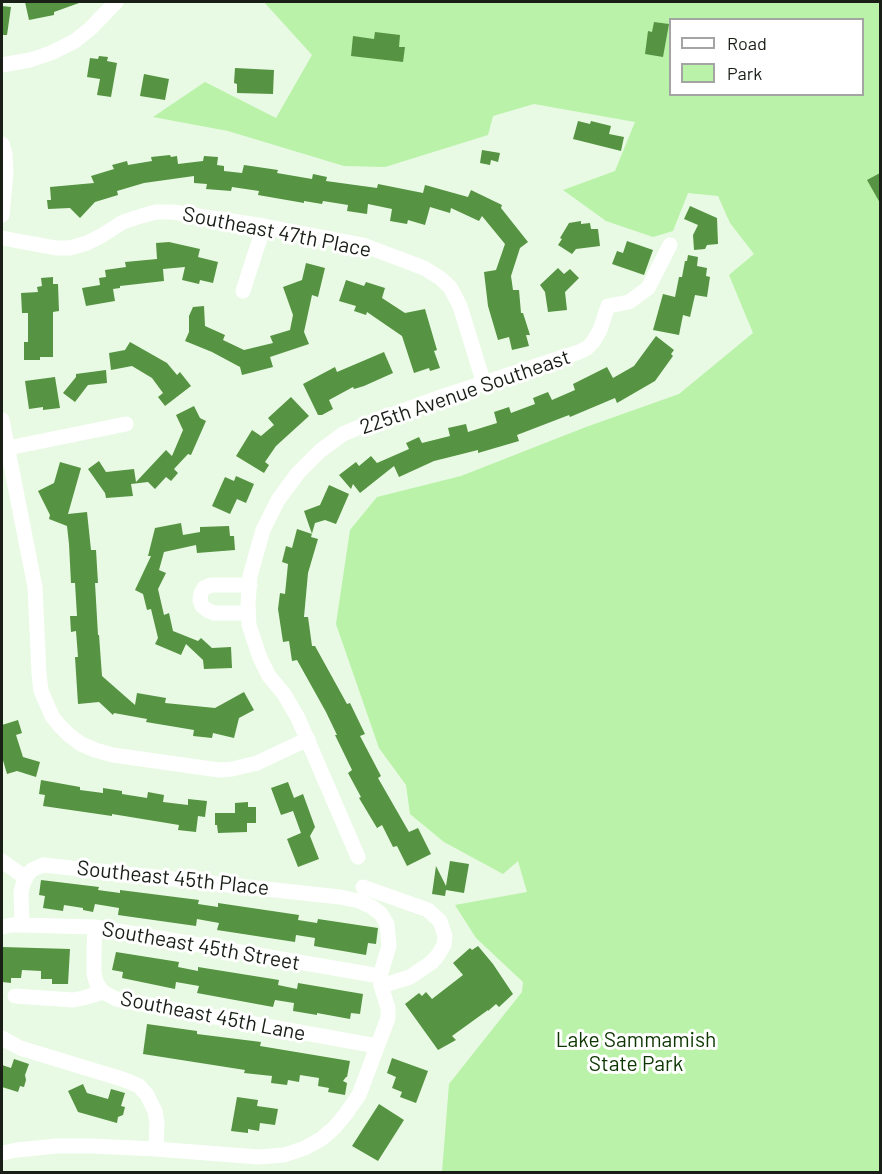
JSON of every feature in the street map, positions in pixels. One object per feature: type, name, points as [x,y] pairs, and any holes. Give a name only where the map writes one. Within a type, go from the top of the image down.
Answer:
[{"type":"street","points":[[2,65],[30,60],[75,41],[92,28],[116,2]]},
{"type":"street","points":[[2,144],[6,173],[2,215]]},
{"type":"street","name":"Southeast 47th Place","points":[[2,238],[56,248],[70,248],[94,240],[123,222],[156,212],[189,213],[363,245],[424,268],[450,287],[460,306],[484,384]]},
{"type":"street","points":[[243,291],[264,226]]},
{"type":"street","name":"225th Avenue Southeast","points":[[358,857],[308,739],[284,694],[269,675],[260,658],[249,625],[250,585],[256,552],[278,500],[298,473],[320,451],[343,435],[438,398],[587,348],[594,342],[600,330],[608,306],[629,302],[648,288],[670,245]]},
{"type":"street","points":[[2,420],[35,587],[41,691],[52,716],[69,735],[81,744],[113,755],[219,770],[257,763],[308,739]]},
{"type":"street","points":[[8,448],[126,424]]},
{"type":"street","points":[[248,613],[214,613],[202,606],[200,600],[204,588],[211,585],[250,585]]},
{"type":"street","points":[[2,861],[26,878],[21,892],[22,925]]},
{"type":"street","name":"Southeast 45th Place","points":[[26,878],[32,870],[39,866],[52,865],[359,901],[381,914],[387,924],[389,946],[380,981]]},
{"type":"street","points":[[2,1153],[56,1146],[92,1146],[258,1157],[284,1155],[305,1148],[321,1139],[334,1128],[359,1095],[388,1018],[388,1008],[380,981],[410,977],[432,962],[444,945],[445,936],[440,921],[428,910],[363,887]]},
{"type":"street","name":"Southeast 45th Street","points":[[2,927],[12,925],[95,927],[380,981]]},
{"type":"street","points":[[95,927],[94,974],[97,984],[104,992]]},
{"type":"street","name":"Southeast 45th Lane","points":[[15,996],[73,1000],[104,992],[116,999],[377,1046]]},
{"type":"street","points":[[2,1038],[20,1048],[139,1086],[155,1111],[156,1149]]},
{"type":"green space","name":"Lake Sammamish State Park","points":[[264,2],[880,2],[880,1172],[442,1172],[449,1084],[522,992],[523,982],[476,938],[455,905],[527,892],[518,861],[503,874],[444,842],[410,814],[406,785],[379,748],[336,624],[350,530],[377,497],[461,476],[586,427],[679,394],[753,333],[729,275],[754,254],[730,223],[718,196],[688,193],[673,231],[653,237],[606,221],[563,190],[615,171],[635,122],[534,104],[493,116],[488,135],[385,167],[344,166],[228,131],[153,117],[205,82],[276,118],[312,55]]},
{"type":"building","points":[[25,2],[79,3],[54,12],[54,15],[29,20]]},
{"type":"building","points":[[2,6],[11,7],[7,35],[2,35]]},
{"type":"building","points":[[654,22],[669,24],[663,57],[645,54],[648,31],[652,32]]},
{"type":"building","points":[[375,32],[400,35],[399,47],[405,47],[403,62],[351,56],[353,36],[374,39]]},
{"type":"building","points":[[99,56],[108,57],[107,61],[117,63],[111,97],[97,95],[100,79],[87,77],[90,58],[98,59]]},
{"type":"building","points":[[235,68],[274,70],[273,94],[237,93],[237,84],[234,83]]},
{"type":"building","points":[[144,74],[169,79],[165,100],[140,96]]},
{"type":"building","points":[[578,121],[590,124],[591,121],[611,126],[609,134],[624,137],[621,151],[573,139]]},
{"type":"building","points":[[482,150],[500,153],[498,162],[491,160],[490,165],[480,163]]},
{"type":"building","points":[[170,155],[171,157],[177,156],[178,164],[203,161],[204,156],[218,157],[217,165],[224,166],[224,171],[242,173],[244,165],[278,170],[277,173],[312,179],[313,174],[327,177],[326,181],[377,188],[378,184],[423,193],[425,185],[468,197],[471,190],[502,205],[501,208],[528,242],[520,248],[511,276],[513,290],[519,290],[521,313],[523,313],[530,335],[526,335],[529,346],[512,350],[509,337],[498,340],[488,306],[484,272],[496,270],[505,244],[482,216],[479,221],[451,208],[450,213],[430,207],[425,225],[408,220],[407,224],[390,221],[392,209],[368,204],[367,214],[347,211],[348,205],[323,201],[322,204],[304,201],[304,203],[258,195],[259,191],[232,187],[231,191],[206,189],[207,184],[194,183],[194,176],[144,183],[117,191],[118,195],[95,202],[80,218],[70,208],[48,209],[47,200],[51,200],[50,187],[94,183],[91,176],[114,169],[112,165],[127,161],[128,165],[152,161],[151,157]]},
{"type":"building","points":[[880,173],[880,203],[867,180]]},
{"type":"building","points":[[690,206],[717,218],[718,244],[694,250],[693,235],[698,225],[684,219]]},
{"type":"building","points":[[581,221],[581,224],[590,223],[591,229],[598,229],[600,246],[576,249],[572,254],[558,245],[569,223]]},
{"type":"building","points":[[627,241],[653,250],[644,275],[612,264],[617,251],[623,253]]},
{"type":"building","points":[[169,242],[200,249],[198,257],[218,262],[213,283],[200,280],[199,284],[182,280],[185,267],[163,269],[164,281],[120,286],[120,288],[113,289],[115,301],[86,306],[82,288],[100,285],[99,278],[106,277],[105,270],[126,267],[125,262],[157,259],[156,243]]},
{"type":"building","points":[[688,255],[698,257],[697,266],[707,268],[706,276],[710,277],[707,297],[695,295],[690,317],[683,315],[679,335],[653,330],[663,294],[675,297],[679,277],[682,277]]},
{"type":"building","points":[[306,263],[325,268],[318,297],[312,295],[304,332],[309,344],[270,357],[273,367],[242,375],[240,367],[185,341],[189,332],[189,316],[193,307],[204,306],[205,326],[225,335],[223,340],[244,350],[273,343],[270,336],[290,330],[293,315],[283,287],[302,280]]},
{"type":"building","points":[[558,268],[564,274],[570,269],[579,278],[565,292],[567,310],[548,312],[545,292],[540,285]]},
{"type":"building","points":[[53,277],[53,284],[58,284],[59,311],[53,312],[53,357],[24,360],[24,342],[28,342],[28,313],[22,313],[21,293],[38,292],[37,287],[42,286],[41,278]]},
{"type":"building","points":[[346,280],[364,286],[366,282],[385,288],[382,298],[405,313],[425,309],[440,368],[430,371],[429,368],[414,373],[402,336],[367,312],[366,315],[354,311],[356,306],[339,301]]},
{"type":"building","points":[[656,336],[674,350],[671,354],[673,356],[655,381],[617,403],[615,398],[570,417],[569,415],[517,435],[519,441],[478,453],[478,450],[434,461],[399,477],[394,466],[360,493],[353,484],[351,489],[339,475],[356,462],[359,466],[371,456],[377,463],[409,449],[406,443],[419,437],[422,443],[450,436],[448,428],[466,424],[468,432],[497,423],[494,412],[509,407],[511,413],[535,404],[533,398],[548,392],[552,400],[575,390],[573,384],[607,367],[613,378],[634,366]]},
{"type":"building","points":[[130,342],[167,363],[177,375],[180,372],[191,386],[165,406],[158,397],[163,393],[152,378],[132,366],[111,370],[109,353],[125,350]]},
{"type":"building","points":[[384,352],[393,373],[364,386],[354,389],[353,387],[329,400],[333,409],[318,415],[303,384],[335,367],[337,372]]},
{"type":"building","points":[[106,370],[107,383],[88,385],[75,402],[63,393],[76,374]]},
{"type":"building","points":[[55,377],[60,408],[29,409],[25,381]]},
{"type":"building","points":[[291,397],[309,416],[276,446],[265,462],[269,465],[264,473],[236,456],[252,430],[261,436],[274,425],[268,418]]},
{"type":"building","points":[[194,406],[200,418],[206,421],[191,455],[188,454],[174,469],[178,473],[171,481],[166,477],[155,489],[148,482],[131,484],[133,496],[106,498],[88,469],[99,461],[106,472],[134,469],[136,482],[166,450],[172,456],[183,430],[176,415]]},
{"type":"building","points":[[60,462],[81,468],[68,514],[87,512],[91,550],[96,550],[98,583],[95,583],[102,676],[135,705],[137,693],[166,698],[165,703],[215,708],[244,692],[254,710],[239,718],[234,738],[213,733],[212,738],[193,736],[194,730],[146,722],[147,719],[114,713],[113,715],[99,702],[78,704],[76,631],[71,632],[70,616],[77,616],[75,583],[71,583],[67,526],[49,519],[50,515],[38,491],[54,483]]},
{"type":"building","points":[[236,476],[254,484],[246,503],[237,499],[230,514],[212,506],[225,477],[234,481]]},
{"type":"building","points":[[329,485],[349,494],[336,524],[325,520],[315,523],[312,534],[304,511],[320,505]]},
{"type":"building","points":[[181,523],[183,535],[200,532],[200,527],[229,526],[230,536],[234,536],[235,550],[197,553],[196,545],[164,552],[159,570],[166,573],[158,589],[164,615],[169,613],[173,631],[198,641],[201,638],[212,648],[231,647],[232,668],[204,669],[203,660],[186,644],[181,655],[155,644],[158,638],[151,609],[147,610],[143,594],[135,590],[151,556],[148,556],[155,528]]},
{"type":"building","points":[[297,529],[312,534],[311,537],[318,539],[308,573],[304,617],[308,617],[312,646],[315,646],[347,704],[350,703],[365,734],[360,736],[381,776],[378,778],[409,832],[418,828],[431,854],[407,866],[397,846],[393,847],[382,825],[377,828],[359,798],[361,797],[348,773],[352,770],[326,712],[297,660],[292,661],[289,641],[283,642],[278,609],[280,593],[285,594],[288,564],[282,562],[286,546],[292,548]]},
{"type":"building","points":[[18,720],[22,733],[16,735],[23,757],[40,762],[36,777],[17,771],[7,774],[2,757],[2,725]]},
{"type":"building","points":[[41,780],[80,787],[80,790],[103,793],[103,788],[147,798],[148,792],[164,795],[163,802],[188,805],[188,799],[207,801],[205,817],[198,816],[196,832],[178,830],[179,825],[43,806],[45,795],[39,794]]},
{"type":"building","points":[[288,782],[294,798],[303,794],[315,827],[310,836],[319,859],[298,867],[287,839],[301,833],[293,811],[281,815],[271,788]]},
{"type":"building","points":[[248,802],[248,807],[256,807],[256,823],[247,823],[247,832],[218,833],[215,813],[235,813],[235,803]]},
{"type":"building","points":[[450,861],[469,864],[464,893],[446,890],[445,896],[432,894],[436,866],[446,886]]},
{"type":"building","points":[[41,880],[99,887],[98,890],[120,893],[120,890],[199,900],[198,904],[218,907],[218,903],[299,915],[298,920],[317,923],[318,919],[378,928],[376,944],[368,943],[366,955],[314,946],[315,938],[296,935],[295,942],[217,930],[219,923],[197,919],[196,926],[118,915],[119,908],[95,904],[93,912],[64,905],[63,911],[43,908],[45,896],[39,895]]},
{"type":"building","points":[[478,946],[513,994],[499,1007],[496,1004],[452,1036],[456,1040],[438,1050],[405,1004],[419,993],[422,996],[426,992],[432,999],[463,975],[453,963],[470,948],[472,950]]},
{"type":"building","points":[[2,947],[70,949],[68,984],[52,984],[52,979],[41,979],[41,971],[22,970],[21,978],[11,978],[11,983],[2,982]]},
{"type":"building","points":[[116,952],[179,962],[178,967],[198,971],[198,967],[279,980],[278,985],[297,989],[298,983],[363,994],[360,1014],[351,1013],[350,1019],[317,1013],[317,1015],[293,1011],[294,1003],[275,1000],[273,1007],[197,993],[199,986],[176,982],[175,989],[122,978],[123,972],[112,970]]},
{"type":"building","points":[[147,1024],[197,1031],[197,1034],[261,1042],[260,1046],[350,1061],[347,1077],[343,1081],[347,1083],[345,1095],[328,1092],[329,1088],[318,1086],[319,1078],[300,1075],[299,1082],[288,1080],[287,1085],[271,1083],[272,1076],[143,1054]]},
{"type":"building","points":[[392,1058],[428,1071],[416,1103],[400,1097],[402,1092],[392,1088],[396,1077],[387,1073]]},
{"type":"building","points":[[14,1059],[29,1064],[24,1087],[20,1086],[18,1092],[2,1087],[2,1065],[11,1068]]},
{"type":"building","points":[[83,1084],[87,1093],[108,1099],[111,1089],[125,1093],[121,1106],[125,1107],[123,1115],[118,1117],[117,1123],[78,1112],[68,1091]]},
{"type":"building","points":[[237,1097],[258,1100],[257,1106],[278,1109],[275,1125],[260,1123],[259,1131],[248,1129],[248,1133],[231,1131]]},
{"type":"building","points":[[379,1104],[404,1120],[378,1161],[352,1146]]}]
